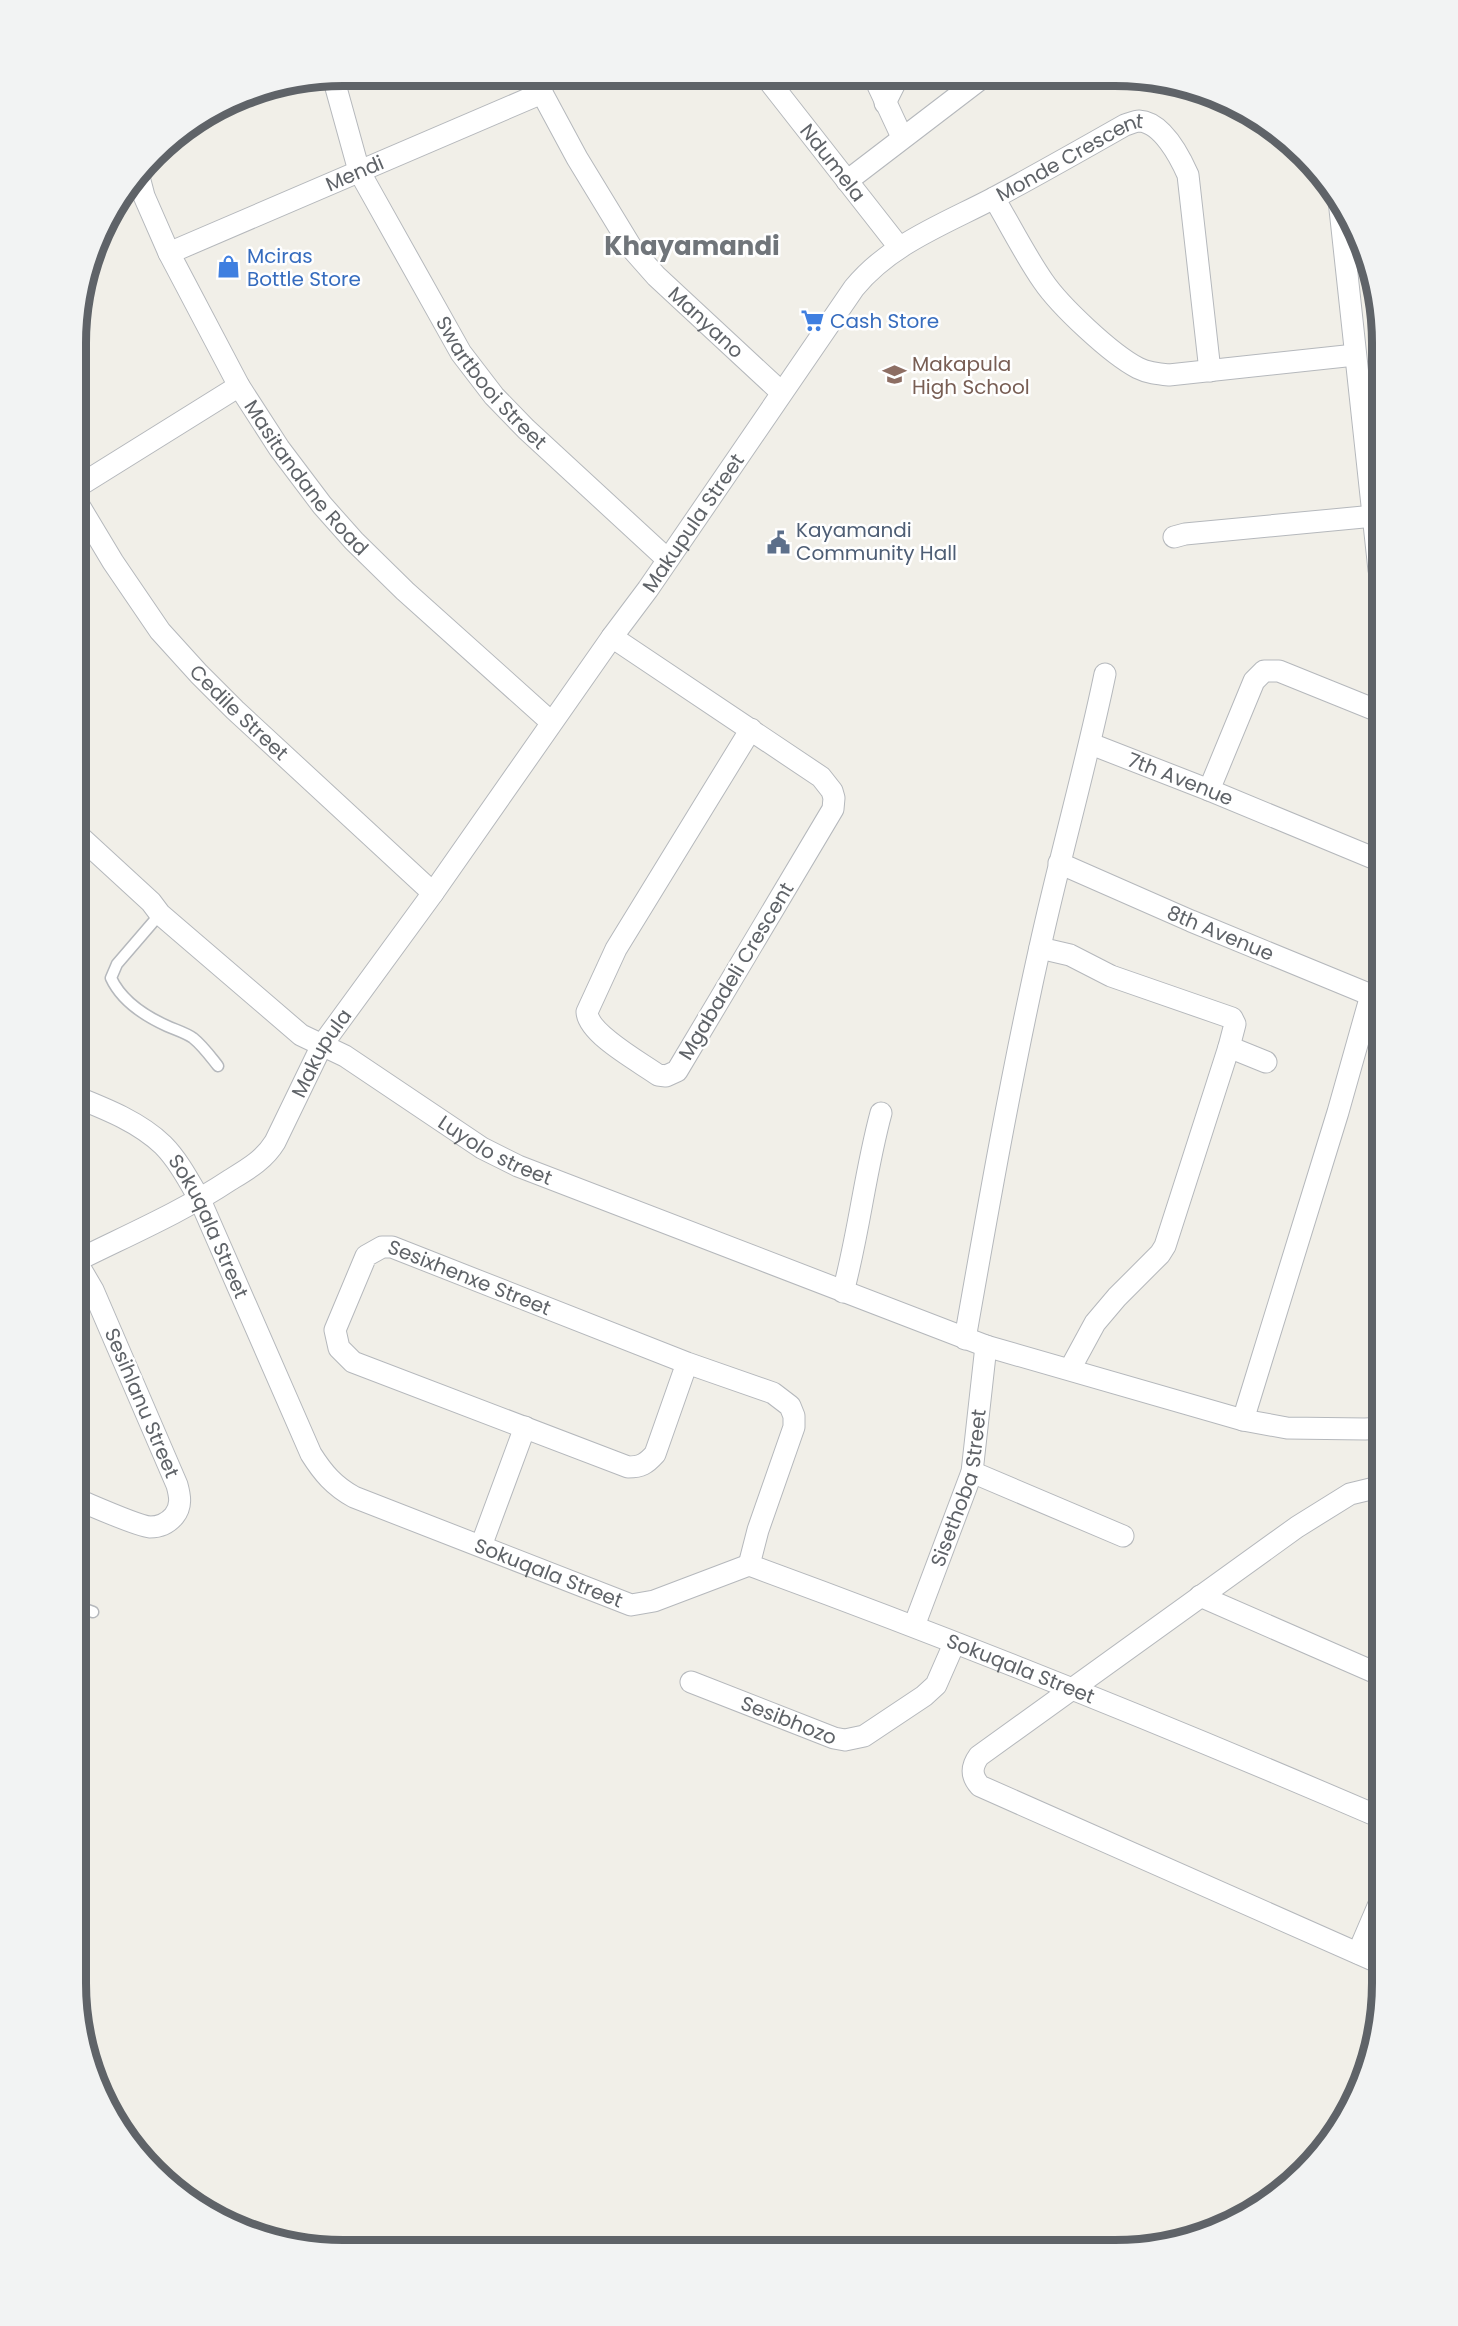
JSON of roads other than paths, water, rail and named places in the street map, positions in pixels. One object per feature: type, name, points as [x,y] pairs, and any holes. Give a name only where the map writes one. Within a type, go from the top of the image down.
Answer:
[{"type":"street","name":"Swartbooi Street","points":[[335,86],[359,171],[461,353],[478,377],[526,429],[667,559]]},
{"type":"street","name":"Mendi","points":[[169,254],[359,171],[535,86]]},
{"type":"street","name":"Manyano","points":[[540,86],[577,158],[633,250],[656,276],[781,392]]},
{"type":"street","name":"Ndumela","points":[[773,86],[899,247]]},
{"type":"street","points":[[878,86],[902,137]]},
{"type":"street","points":[[885,103],[894,86]]},
{"type":"street","points":[[847,181],[972,86]]},
{"type":"street","name":"Monde Crescent","points":[[1210,371],[1188,175],[1180,157],[1167,138],[1152,126],[1139,121],[1125,125],[994,198],[1042,281],[1056,298],[1110,348],[1137,367],[1153,373],[1169,375],[1210,371],[1355,355]]},
{"type":"street","name":"Masitandane Road","points":[[141,184],[169,254],[239,386],[279,448],[322,505],[354,541],[405,591],[551,723]]},
{"type":"street","name":"Makupula Street","points":[[433,893],[551,723],[648,589],[860,280],[899,247],[994,198]]},
{"type":"street","points":[[1341,220],[1372,499]]},
{"type":"street","points":[[86,481],[239,386]]},
{"type":"street","points":[[1174,537],[1185,534],[1372,516]]},
{"type":"street","name":"Cedile Street","points":[[86,517],[112,562],[160,631],[199,674],[433,893]]},
{"type":"street","name":"Mgabadeli Crescent","points":[[612,637],[751,729],[821,777],[832,791],[834,798],[833,809],[677,1071],[666,1076],[658,1075],[596,1031],[587,1019],[587,1012],[616,949],[751,729]]},
{"type":"street","points":[[1209,790],[1254,681],[1264,671],[1279,671],[1372,709]]},
{"type":"street","points":[[965,1339],[1013,1076],[1059,863],[1090,744],[1105,674]]},
{"type":"street","name":"7th Avenue","points":[[1090,744],[1372,857]]},
{"type":"street","name":"Luyolo street","points":[[86,843],[151,902],[160,914],[301,1035],[345,1056],[482,1148],[518,1166],[986,1346],[1243,1420],[1287,1428],[1372,1429]]},
{"type":"street","name":"8th Avenue","points":[[1059,863],[1191,921],[1372,995]]},
{"type":"street","name":"Makupula","points":[[200,1200],[256,1164],[271,1148],[322,1045],[433,893]]},
{"type":"street","points":[[1040,948],[1070,955],[1112,976],[1232,1018],[1235,1024],[1165,1246],[1154,1262],[1117,1297],[1095,1323],[1070,1369]]},
{"type":"street","points":[[1243,1420],[1338,1112],[1372,1012]]},
{"type":"street","points":[[1229,1047],[1266,1062]]},
{"type":"street","name":"Sokuqala Street","points":[[86,1101],[147,1131],[170,1154],[200,1200],[311,1454],[324,1474],[339,1488],[354,1497],[631,1605],[654,1601],[749,1565],[1074,1688],[1372,1814]]},
{"type":"street","points":[[843,1292],[852,1258],[880,1113]]},
{"type":"street","name":"Sesihlanu Street","points":[[86,1256],[200,1200]]},
{"type":"street","name":"Sesixhenxe Street","points":[[687,1363],[656,1454],[646,1464],[628,1467],[354,1362],[346,1357],[335,1338],[335,1330],[366,1256],[382,1247],[392,1247],[687,1363],[773,1393],[790,1406],[794,1416],[794,1427],[758,1530],[749,1565]]},
{"type":"street","name":"Sesihlanu Street","points":[[86,1278],[181,1498],[178,1511],[171,1520],[161,1526],[148,1527],[86,1503]]},
{"type":"street","name":"Sisethoba Street","points":[[915,1626],[972,1473],[986,1346]]},
{"type":"street","points":[[481,1546],[525,1427]]},
{"type":"street","points":[[972,1473],[1124,1536]]},
{"type":"street","points":[[1372,1489],[1350,1494],[1332,1503],[1200,1596],[979,1756],[973,1771],[974,1779],[980,1786],[1372,1959]]},
{"type":"street","points":[[1200,1596],[1372,1671]]},
{"type":"street","name":"Sesibhozo","points":[[691,1682],[834,1738],[855,1739],[864,1736],[924,1696],[936,1685],[954,1644]]},
{"type":"street","points":[[1358,1953],[1372,1920]]},
{"type":"lane","points":[[160,914],[117,964],[111,978],[116,988],[136,1008],[149,1018],[192,1037],[218,1066]]},
{"type":"lane","points":[[86,1610],[93,1612]]},
{"type":"place","name":"Mciras Bottle Store","points":[[229,267]]},
{"type":"place","name":"Cash Store","points":[[812,321]]},
{"type":"place","name":"Makapula High School","points":[[894,375]]},
{"type":"place","name":"Kayamandi Community Hall","points":[[778,542]]},
{"type":"district","name":"Khayamandi","points":[[692,246]]}]
